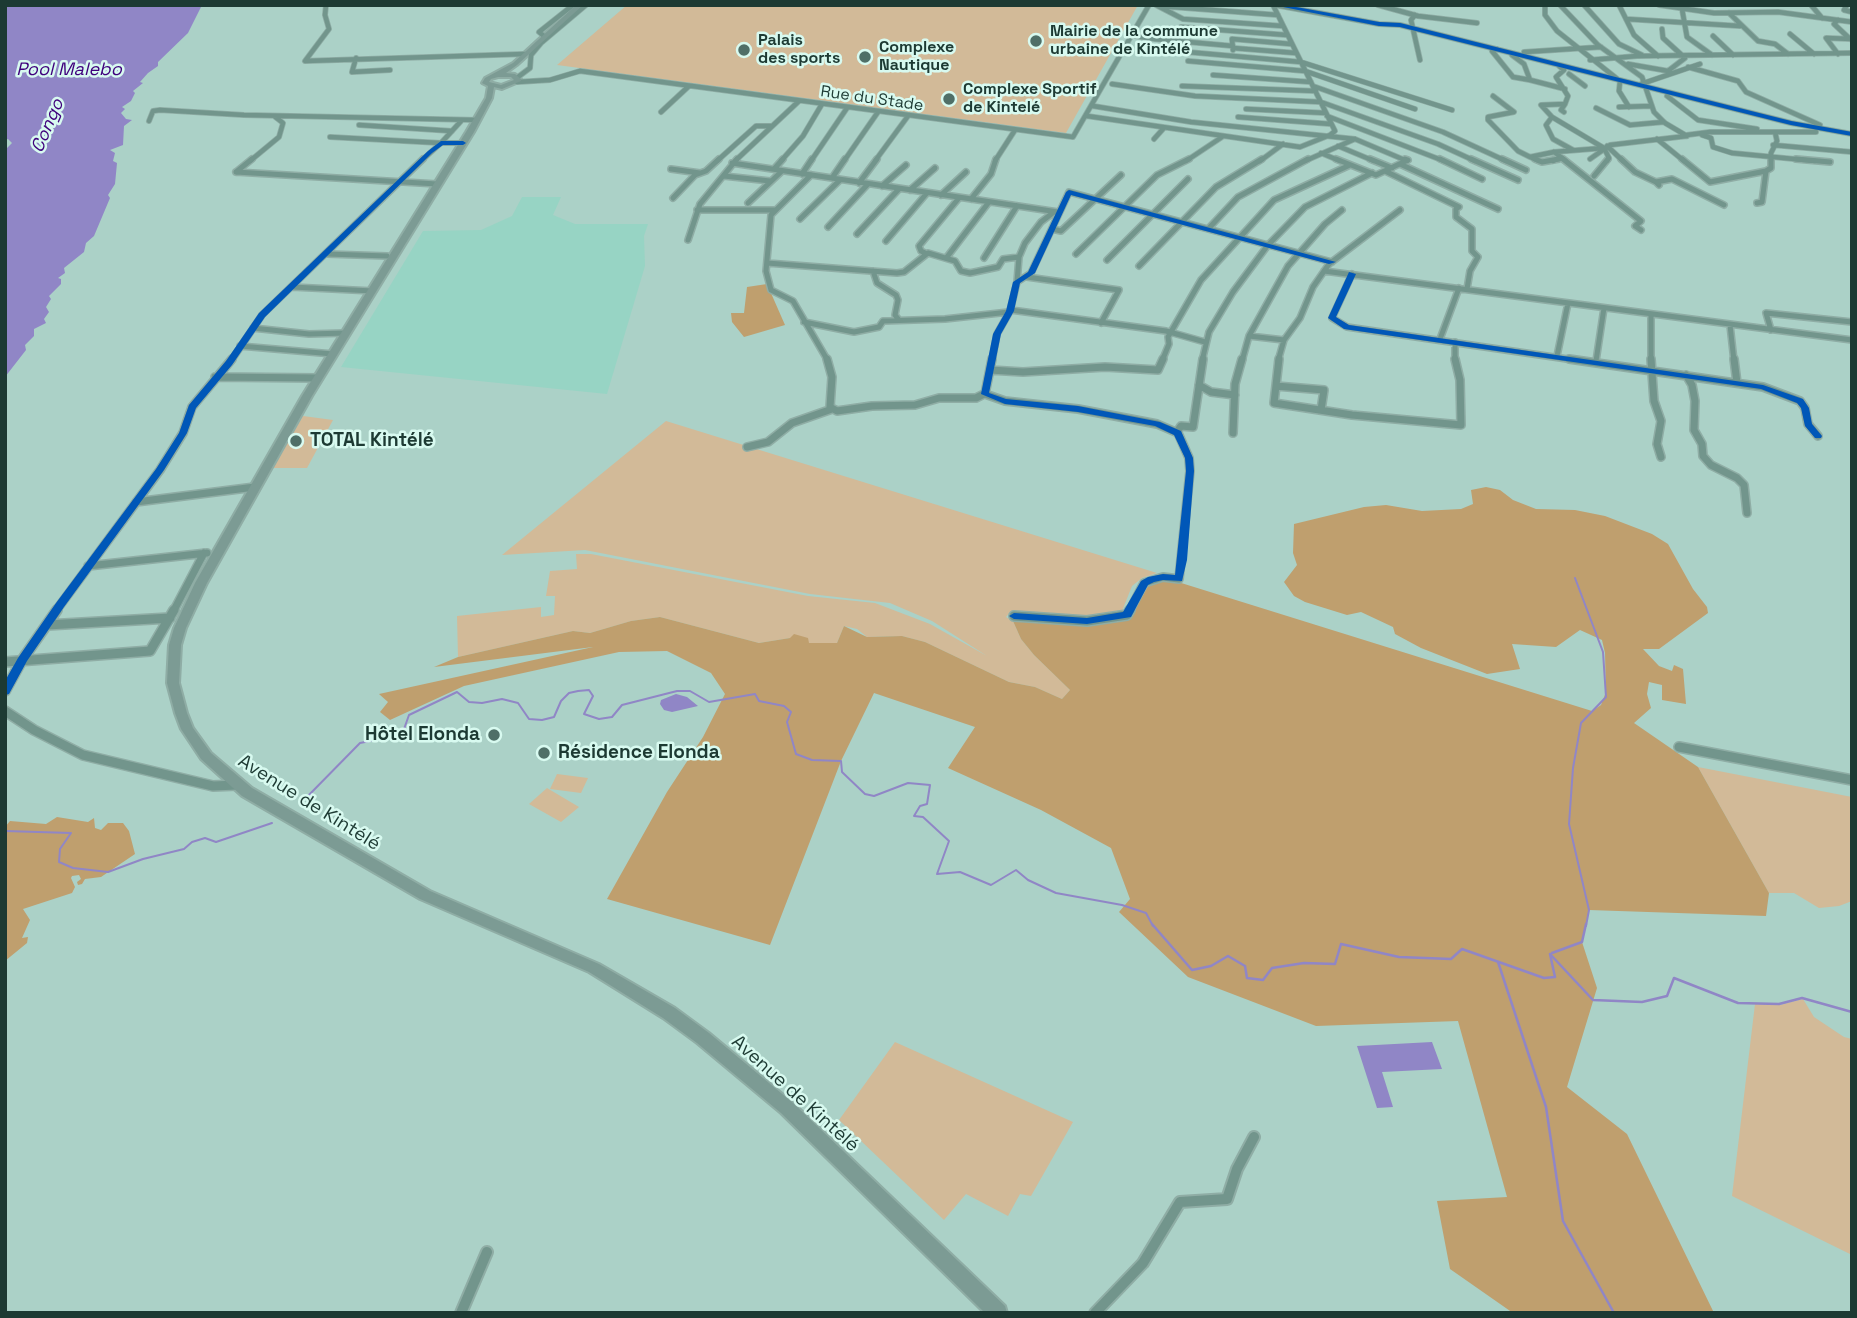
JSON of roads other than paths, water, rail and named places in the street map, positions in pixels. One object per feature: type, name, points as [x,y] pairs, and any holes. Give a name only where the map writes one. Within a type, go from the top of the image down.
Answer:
[{"type":"main road","name":"Avenue de Kintélé","points":[[490,92],[485,80],[515,64],[580,5]]},
{"type":"main road","points":[[498,75],[516,78],[515,64]]},
{"type":"main road","name":"Avenue de Kintélé","points":[[516,78],[508,86],[490,92],[469,120],[463,143],[318,378],[220,550],[180,628],[174,657],[173,683],[176,700],[191,735],[206,756],[237,785],[425,895],[594,968],[669,1013],[725,1055],[787,1108],[998,1313]]},
{"type":"main road","name":"Avenue de Kintélé","points":[[490,92],[508,86]]},
{"type":"street","points":[[326,5],[328,29],[305,61],[525,54]]},
{"type":"street","points":[[544,36],[539,32],[573,5]]},
{"type":"street","points":[[516,78],[530,68],[531,55],[541,43],[586,5]]},
{"type":"street","name":"Rue du Stade","points":[[516,78],[550,80],[580,71],[1073,137],[1149,5]]},
{"type":"street","points":[[1156,5],[1278,15]]},
{"type":"street","points":[[1156,5],[1183,19],[1283,26]]},
{"type":"street","points":[[1224,5],[1235,12]]},
{"type":"street","points":[[1248,5],[1268,14]]},
{"type":"street","points":[[1087,116],[1163,130],[1300,147],[1331,135],[1335,131],[1274,5]]},
{"type":"street","points":[[1274,5],[1379,24],[1400,25],[1631,84],[1648,84],[1740,107],[1775,119]]},
{"type":"street","points":[[1378,5],[1415,15],[1477,23]]},
{"type":"street","points":[[1545,5],[1545,15],[1577,48],[1619,81]]},
{"type":"street","points":[[1560,5],[1601,47],[1643,77],[1648,84],[1652,106],[1664,122],[1685,134]]},
{"type":"street","points":[[1584,5],[1619,44],[1647,56]]},
{"type":"street","points":[[1619,5],[1634,35],[1658,56]]},
{"type":"street","points":[[1659,5],[1729,13],[1762,11],[1852,22]]},
{"type":"street","points":[[1751,5],[1762,11]]},
{"type":"street","points":[[1811,5],[1821,18]]},
{"type":"street","points":[[1847,5],[1844,10],[1852,12]]},
{"type":"street","points":[[1682,9],[1683,24],[1689,39],[1712,56]]},
{"type":"street","points":[[1729,13],[1758,41],[1776,44],[1788,54]]},
{"type":"street","points":[[1415,15],[1411,20],[1422,56],[1420,60]]},
{"type":"street","points":[[1626,19],[1740,26]]},
{"type":"street","points":[[1836,22],[1851,39]]},
{"type":"street","points":[[1181,27],[1287,35]]},
{"type":"street","points":[[1662,29],[1664,40],[1685,56]]},
{"type":"street","points":[[1133,33],[1135,36],[1155,39],[1296,53]]},
{"type":"street","points":[[1790,34],[1814,55]]},
{"type":"street","points":[[1713,36],[1733,55]]},
{"type":"street","points":[[1851,39],[1826,38],[1840,54],[1852,62]]},
{"type":"street","points":[[1231,56],[1232,39],[1291,44]]},
{"type":"street","points":[[1565,89],[1513,77],[1492,51],[1528,52],[1601,47]]},
{"type":"street","points":[[1503,50],[1524,64],[1530,80]]},
{"type":"street","points":[[1176,51],[1301,62],[1354,76],[1452,110]]},
{"type":"street","points":[[1590,60],[1647,56],[1852,53]]},
{"type":"street","points":[[1618,59],[1644,68],[1668,71],[1685,56]]},
{"type":"street","points":[[356,58],[352,72],[390,70]]},
{"type":"street","points":[[1188,61],[1305,71],[1415,109]]},
{"type":"street","points":[[1648,84],[1670,72],[1700,64]]},
{"type":"street","points":[[1688,67],[1738,80],[1742,89],[1829,130]]},
{"type":"street","points":[[1566,68],[1569,74],[1585,86]]},
{"type":"street","points":[[1564,111],[1561,110],[1568,99],[1556,76],[1566,68]]},
{"type":"street","points":[[1569,74],[1597,75]]},
{"type":"street","points":[[1213,75],[1313,87],[1443,132],[1527,170]]},
{"type":"street","points":[[1619,81],[1619,91],[1629,107]]},
{"type":"street","points":[[1112,84],[1195,96],[1321,102],[1438,144],[1518,180]]},
{"type":"street","points":[[1648,84],[1664,92],[1775,119],[1848,133]]},
{"type":"street","points":[[661,112],[689,86]]},
{"type":"street","points":[[1182,86],[1313,87]]},
{"type":"street","points":[[1664,92],[1698,120],[1733,123],[1775,132]]},
{"type":"street","points":[[1493,96],[1514,112],[1488,117],[1488,120],[1518,150],[1542,162],[1558,160],[1561,157]]},
{"type":"street","points":[[688,240],[697,210],[732,163],[799,101]]},
{"type":"street","points":[[774,169],[803,136],[822,104]]},
{"type":"street","points":[[1565,104],[1541,105],[1552,117],[1605,147],[1635,172],[1658,183],[1672,179],[1724,205]]},
{"type":"street","points":[[1093,106],[1199,123],[1355,139],[1408,160]]},
{"type":"street","points":[[1619,107],[1652,106]]},
{"type":"street","points":[[802,174],[847,108]]},
{"type":"street","points":[[1596,108],[1628,124],[1664,122]]},
{"type":"street","points":[[1247,109],[1327,114],[1425,152],[1482,179]]},
{"type":"street","points":[[149,121],[152,112],[156,110],[469,120]]},
{"type":"street","points":[[832,178],[878,112]]},
{"type":"street","points":[[272,115],[283,123],[279,137],[236,172],[437,184]]},
{"type":"street","points":[[859,183],[908,116]]},
{"type":"street","points":[[1238,117],[1331,124]]},
{"type":"street","points":[[1552,117],[1546,125],[1553,139],[1573,150]]},
{"type":"street","points":[[1692,188],[1771,168],[1773,145],[1777,141],[1775,119]]},
{"type":"street","points":[[5,691],[22,660],[183,433],[192,407],[262,315],[452,131],[469,120]]},
{"type":"street","points":[[359,125],[452,131]]},
{"type":"street","points":[[670,169],[699,173],[706,171],[756,126],[772,126]]},
{"type":"street","points":[[971,200],[990,174],[995,160],[1015,130]]},
{"type":"street","points":[[1154,139],[1163,130]]},
{"type":"street","points":[[1530,157],[1685,134],[1848,133]]},
{"type":"street","points":[[1697,134],[1711,138],[1713,147],[1724,151],[1830,162]]},
{"type":"street","points":[[330,137],[463,143]]},
{"type":"street","points":[[1076,254],[1157,175],[1193,157],[1222,137]]},
{"type":"street","points":[[1209,229],[1238,197],[1321,153],[1355,139]]},
{"type":"street","points":[[1657,139],[1710,182]]},
{"type":"street","points":[[1139,266],[1216,187],[1250,168],[1283,144]]},
{"type":"street","points":[[1773,145],[1852,152]]},
{"type":"street","points":[[1338,146],[1392,168]]},
{"type":"street","points":[[1590,159],[1605,147]]},
{"type":"street","points":[[1594,176],[1609,158],[1605,147]]},
{"type":"street","points":[[1321,153],[1376,175],[1425,152]]},
{"type":"street","points":[[1554,152],[1641,221],[1635,226],[1641,230]]},
{"type":"street","points":[[732,163],[1056,212]]},
{"type":"street","points":[[1400,164],[1498,209]]},
{"type":"street","points":[[882,186],[906,165]]},
{"type":"street","points":[[990,370],[1023,372],[1105,367],[1158,370],[1169,344],[1169,332],[1201,280],[1239,237],[1281,196],[1350,165]]},
{"type":"street","points":[[910,190],[935,168]]},
{"type":"street","points":[[748,203],[782,170]]},
{"type":"street","points":[[1385,171],[1459,207],[1456,209],[1456,217],[1472,229],[1472,251],[1478,257],[1470,271],[1467,289]]},
{"type":"street","points":[[1756,203],[1762,202],[1766,171]]},
{"type":"street","points":[[941,195],[966,172]]},
{"type":"street","points":[[673,198],[699,173]]},
{"type":"street","points":[[1014,616],[1087,621],[1127,615],[1144,583],[1163,577],[1180,579],[1186,500],[1191,481],[1189,458],[1179,429],[1185,417],[1195,418],[1205,342],[1225,305],[1269,245],[1305,207],[1372,173]]},
{"type":"street","points":[[811,175],[771,215],[766,271],[771,290],[793,301],[829,362],[832,409]]},
{"type":"street","points":[[1052,229],[1061,231],[1121,175]]},
{"type":"street","points":[[724,176],[770,181]]},
{"type":"street","points":[[1107,260],[1188,179]]},
{"type":"street","points":[[800,219],[840,180]]},
{"type":"street","points":[[828,227],[868,184]]},
{"type":"street","points":[[857,234],[899,189]]},
{"type":"street","points":[[1179,429],[1078,409],[1005,401],[988,397],[986,393],[997,334],[1010,311],[1017,282],[1019,257],[1030,237],[1056,212],[1069,192],[1332,262]]},
{"type":"street","points":[[886,241],[927,193]]},
{"type":"street","points":[[959,198],[919,246],[922,251],[947,257],[958,263],[961,271],[970,273],[999,267],[1003,259],[1019,257]]},
{"type":"street","points":[[947,257],[989,202]]},
{"type":"street","points":[[984,258],[1017,206]]},
{"type":"street","points":[[697,210],[775,210]]},
{"type":"street","points":[[1233,433],[1235,395],[1249,336],[1274,289],[1300,253],[1325,224],[1342,210]]},
{"type":"street","points":[[1400,210],[1332,262],[1313,287],[1300,318],[1284,340],[1276,369],[1274,403],[1461,425],[1460,380],[1455,362],[1455,342]]},
{"type":"street","points":[[1027,277],[1052,229],[1056,212]]},
{"type":"street","points":[[327,254],[387,256]]},
{"type":"street","points":[[767,262],[875,274],[904,272],[927,254]]},
{"type":"street","points":[[1324,271],[1852,340]]},
{"type":"street","points":[[875,274],[877,283],[896,295],[898,300],[895,315],[899,320]]},
{"type":"street","points":[[1352,274],[1332,318],[1347,327],[1763,387],[1800,401],[1805,408],[1808,424],[1818,436]]},
{"type":"street","points":[[1017,282],[1027,277],[1119,290],[1101,323]]},
{"type":"street","points":[[292,287],[373,291]]},
{"type":"street","points":[[1440,340],[1459,288]]},
{"type":"street","points":[[1557,356],[1568,303]]},
{"type":"street","points":[[1596,361],[1604,307]]},
{"type":"street","points":[[804,322],[854,332],[879,327],[883,321],[945,319],[1010,311],[1169,332],[1205,342]]},
{"type":"street","points":[[1771,330],[1766,313],[1852,322]]},
{"type":"street","points":[[1651,314],[1651,370],[1654,401],[1661,421],[1657,444],[1661,457]]},
{"type":"street","points":[[1730,325],[1737,383]]},
{"type":"street","points":[[253,328],[309,334],[346,333]]},
{"type":"street","points":[[1249,336],[1284,340]]},
{"type":"street","points":[[240,346],[333,354]]},
{"type":"street","points":[[1686,375],[1692,385],[1695,401],[1694,430],[1702,444],[1703,456],[1711,465],[1737,478],[1744,485],[1747,513]]},
{"type":"street","points":[[215,377],[318,378]]},
{"type":"street","points":[[1199,385],[1211,391],[1235,395]]},
{"type":"street","points":[[1276,386],[1324,390],[1321,410]]},
{"type":"street","points":[[747,447],[768,442],[792,423],[832,409],[915,405],[939,398],[976,398],[986,393]]},
{"type":"street","points":[[136,502],[255,486]]},
{"type":"street","points":[[88,566],[220,550]]},
{"type":"street","points":[[5,662],[152,650],[204,553]]},
{"type":"street","points":[[47,625],[170,618]]},
{"type":"street","points":[[5,711],[33,730],[83,755],[213,786],[237,785]]},
{"type":"street","points":[[1679,747],[1852,780]]},
{"type":"street","points":[[1095,1313],[1143,1263],[1180,1202],[1227,1199],[1237,1169],[1254,1137]]},
{"type":"street","points":[[461,1313],[487,1252]]},
{"type":"water","name":"Pool Malebo","points":[[5,5],[202,5],[188,33],[158,62],[158,66],[148,73],[140,82],[143,83],[133,91],[135,93],[131,101],[122,107],[125,109],[121,113],[126,119],[132,120],[124,126],[123,145],[110,150],[115,153],[113,161],[117,163],[115,184],[108,195],[110,198],[94,236],[86,243],[84,252],[64,268],[65,273],[58,278],[61,279],[61,284],[49,296],[51,299],[46,307],[49,312],[44,319],[46,323],[34,329],[34,336],[25,345],[26,350],[5,377],[5,159],[6,149],[12,143],[8,139],[5,140]]},
{"type":"water","points":[[676,694],[687,697],[698,706],[672,712],[664,710],[660,704],[661,700]]},
{"type":"water","points":[[1432,1042],[1442,1069],[1382,1072],[1393,1107],[1377,1108],[1357,1046]]},
{"type":"waterway","points":[[1575,578],[1603,652],[1606,697],[1581,723],[1573,768],[1569,824],[1589,910],[1586,926]]},
{"type":"waterway","points":[[304,800],[360,743],[390,737],[404,729],[409,715],[457,692],[469,702],[482,703],[502,699],[518,703],[529,719],[542,720],[554,717],[561,701],[569,693],[578,691],[589,690],[593,696],[584,714],[599,719],[612,717],[622,705],[677,691],[690,691],[709,702],[755,694],[759,701],[784,706],[791,712],[787,722],[796,754],[812,760],[841,761],[842,772],[865,794],[874,796],[908,783],[930,785],[927,804],[920,806],[914,816],[923,817],[949,841],[937,874],[960,872],[991,885],[1016,870],[1028,880],[1056,893],[1122,905],[1146,913],[1153,926]]},
{"type":"waterway","points":[[5,831],[71,833],[60,849],[59,862],[73,868],[108,872],[143,859],[184,849],[192,842],[205,838],[216,842],[272,823]]},
{"type":"waterway","points":[[1152,924],[1192,970],[1211,966],[1228,956],[1245,966],[1247,978],[1263,980],[1272,968],[1304,963],[1335,964],[1341,944],[1399,957],[1451,959],[1462,949],[1544,978],[1555,977],[1550,954],[1593,1000],[1642,1002],[1667,996],[1674,978],[1738,1003],[1779,1004],[1802,998],[1852,1012]]},
{"type":"waterway","points":[[1552,953],[1582,942],[1586,924]]},
{"type":"waterway","points":[[1498,962],[1546,1107],[1563,1221],[1614,1313]]},
{"type":"place","name":"Mairie de la commune urbaine de Kintélé","points":[[1036,41]]},
{"type":"place","name":"Palais des sports","points":[[744,50]]},
{"type":"place","name":"Complexe Nautique","points":[[865,57]]},
{"type":"place","name":"Complexe Sportif de Kintelé","points":[[949,99]]},
{"type":"place","name":"TOTAL Kintélé","points":[[296,441]]},
{"type":"place","name":"Hôtel Elonda","points":[[494,735]]},
{"type":"place","name":"Résidence Elonda","points":[[544,753]]},
{"type":"water label","name":"Congo","points":[[48,126]]}]
